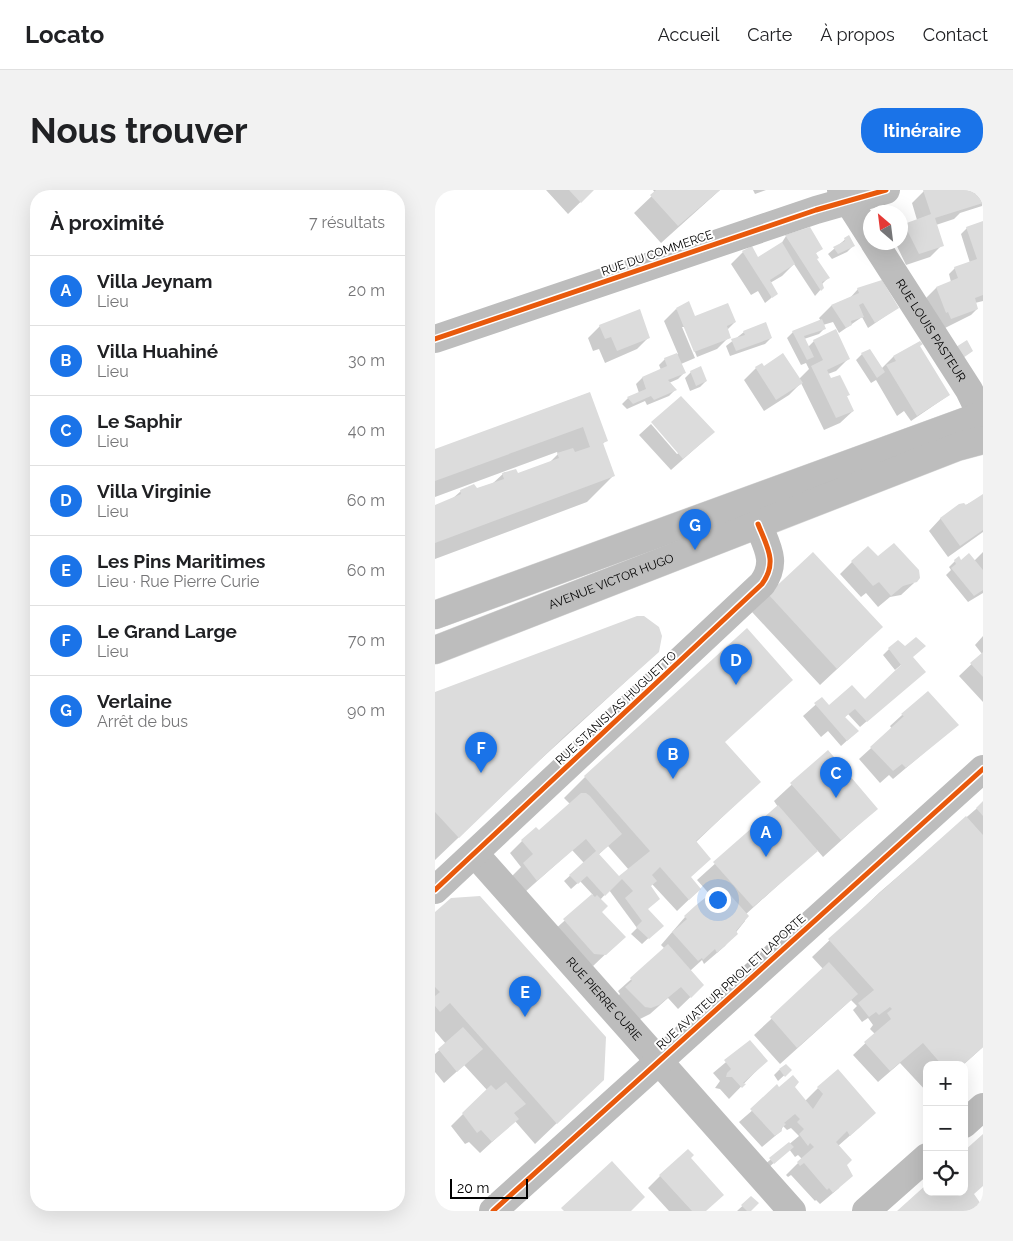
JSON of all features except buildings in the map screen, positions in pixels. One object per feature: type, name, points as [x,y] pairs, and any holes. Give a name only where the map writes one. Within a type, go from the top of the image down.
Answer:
[{"type":"street","name":"RUE DU COMMERCE","points":[[435,339],[816,210],[844,196],[886,190]]},
{"type":"street","points":[[844,196],[863,225]]},
{"type":"street","name":"RUE LOUIS PASTEUR","points":[[879,250],[969,390],[982,422]]},
{"type":"street","points":[[435,615],[982,422]]},
{"type":"street","name":"AVENUE VICTOR HUGO","points":[[435,650],[957,447],[982,422]]},
{"type":"street","name":"RUE STANISLAS HUGUETTO","points":[[435,890],[762,584],[771,567],[770,556],[758,524]]},
{"type":"street","name":"RUE AVIATEUR PRIOL ET LAPORTE","points":[[493,1211],[983,769]]},
{"type":"street","name":"RUE PIERRE CURIE","points":[[475,854],[792,1211]]},
{"type":"street","points":[[968,1120],[983,1107]]},
{"type":"street","points":[[866,1211],[923,1161]]},
{"type":"cycle path","points":[[435,339],[816,210],[886,190]]},
{"type":"cycle path","points":[[435,890],[762,584],[767,576],[770,561],[758,524]]},
{"type":"cycle path","points":[[493,1211],[983,769]]},
{"type":"place","name":"Verlaine","points":[[695,550]]},
{"type":"place","name":"Villa Virginie","points":[[736,685]]},
{"type":"place","name":"Le Grand Large","points":[[481,773]]},
{"type":"place","name":"Villa Huahiné","points":[[673,779]]},
{"type":"place","name":"Le Saphir","points":[[836,798]]},
{"type":"place","name":"Villa Jeynam","points":[[766,857]]},
{"type":"place","name":"Les Pins Maritimes","points":[[525,1017]]}]
